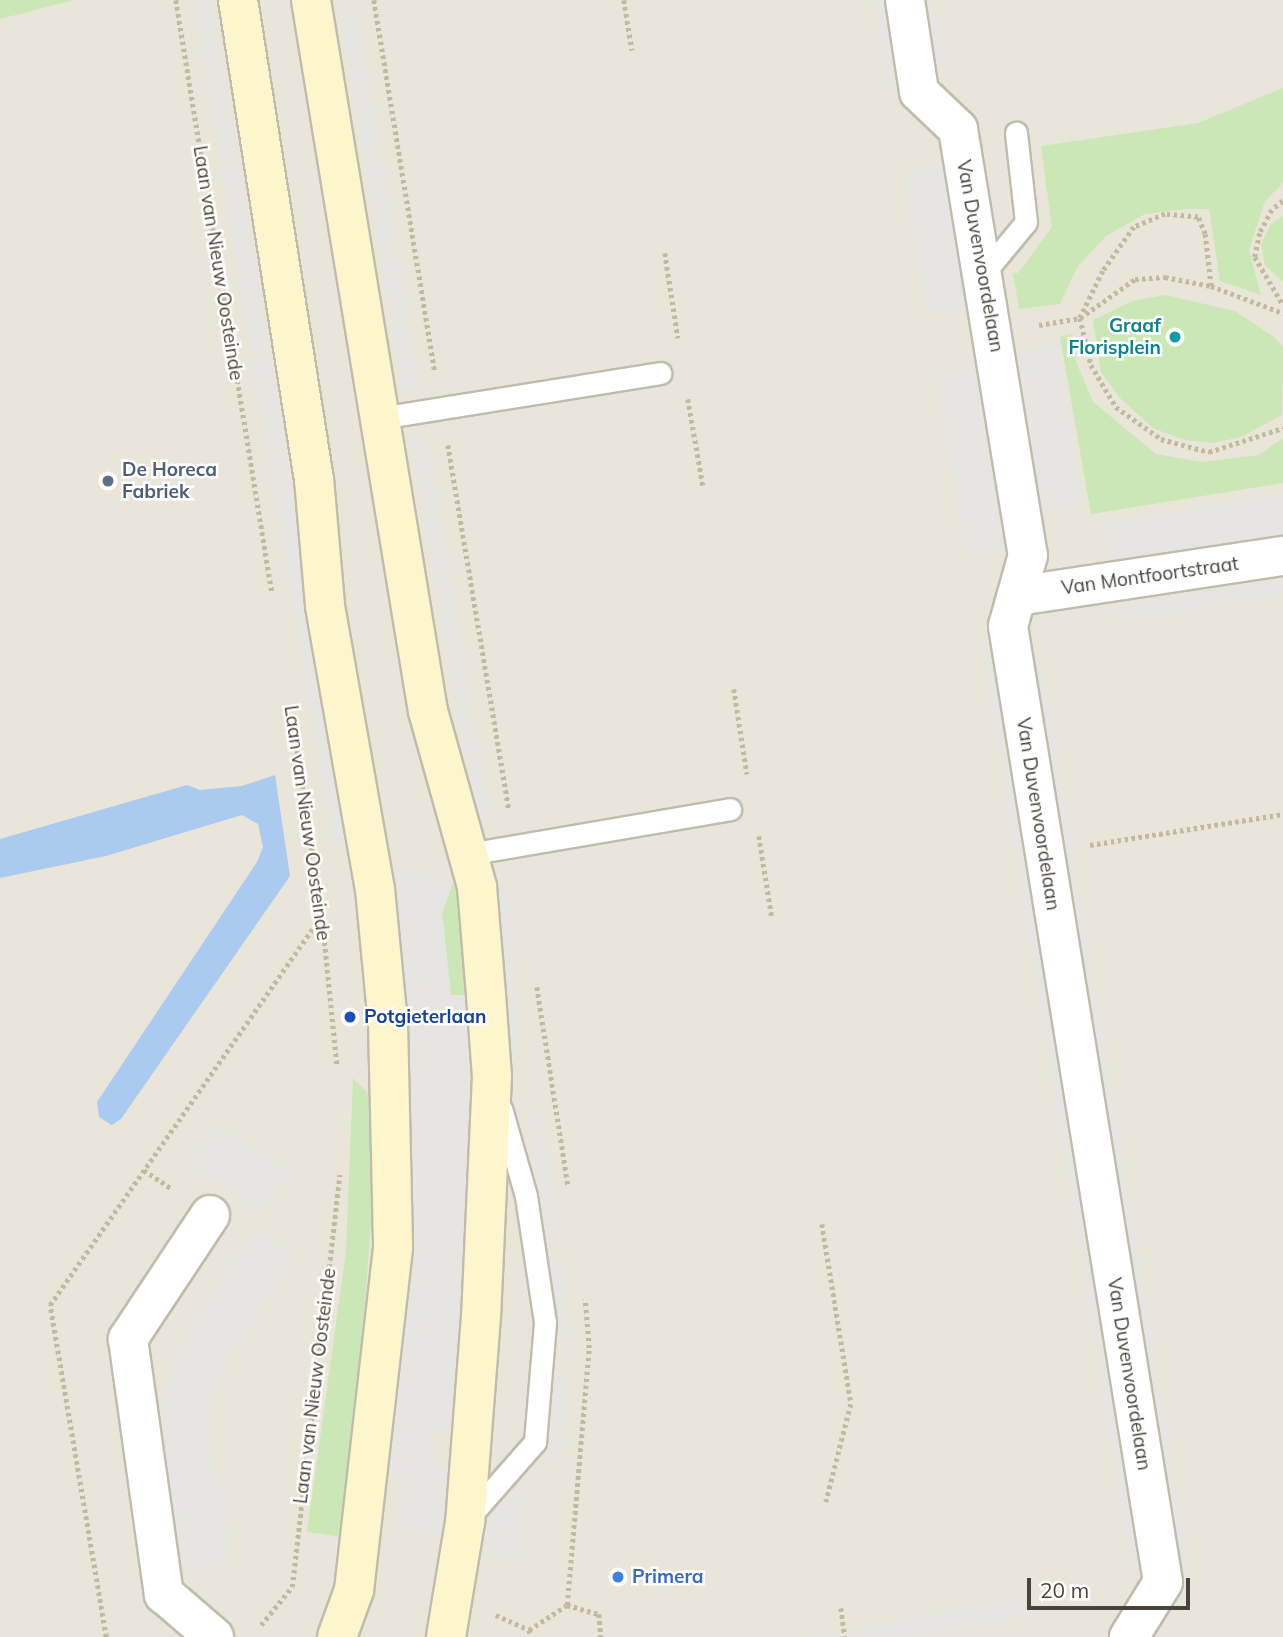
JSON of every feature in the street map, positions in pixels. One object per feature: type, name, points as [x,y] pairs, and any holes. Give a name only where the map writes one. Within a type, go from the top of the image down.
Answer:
[{"type":"main road","points":[[238,0],[314,479],[325,606],[375,889],[388,1023],[393,1248],[354,1590],[337,1637]]},
{"type":"main road","points":[[311,0],[428,711],[477,887],[492,1076],[481,1316],[465,1522],[446,1637]]},
{"type":"street","name":"Van Duvenvoordelaan","points":[[905,0],[919,92],[958,129],[1028,555],[1012,611],[1045,853],[1163,1582],[1129,1637]]},
{"type":"street","name":"Van Montfoortstraat","points":[[1012,611],[1283,556]]},
{"type":"street","points":[[210,1215],[128,1339],[164,1594],[214,1637]]},
{"type":"lane","points":[[983,274],[1026,222],[1016,133]]},
{"type":"lane","points":[[380,418],[660,373]]},
{"type":"lane","points":[[468,854],[730,809]]},
{"type":"lane","points":[[465,1522],[536,1442],[545,1322],[526,1196],[492,1076]]},
{"type":"path","name":"Laan van Nieuw Oosteinde","points":[[176,0],[274,604]]},
{"type":"path","points":[[624,0],[632,50]]},
{"type":"path","points":[[1283,201],[1272,210],[1260,233],[1255,257],[1283,305]]},
{"type":"path","points":[[1211,286],[1205,233],[1198,217],[1165,214],[1134,227],[1102,271],[1080,318],[1091,365],[1116,407],[1161,439],[1209,452],[1283,428]]},
{"type":"path","points":[[993,332],[1080,318],[1135,279],[1165,277],[1211,286],[1283,313]]},
{"type":"path","name":"Laan van Nieuw Oosteinde","points":[[292,715],[322,914],[338,1079]]},
{"type":"path","points":[[1045,853],[1283,814]]},
{"type":"path","name":"Laan van Nieuw Oosteinde","points":[[252,1637],[292,1587],[340,1161]]},
{"type":"path","points":[[822,1224],[851,1404],[826,1502]]},
{"type":"path","points":[[567,1605],[599,1614],[601,1637]]},
{"type":"path","points":[[841,1608],[845,1637]]},
{"type":"shaded area","points":[[0,0],[1283,0],[1283,1637],[0,1637]]},
{"type":"shaded area","points":[[194,0],[211,0],[350,845],[333,848]]},
{"type":"shaded area","points":[[874,0],[890,0],[903,86],[888,88]]},
{"type":"shaded area","points":[[919,0],[936,0],[946,63],[929,66]]},
{"type":"shaded area","points":[[357,13],[420,387],[402,391],[342,16]]},
{"type":"shaded area","points":[[942,166],[966,308],[926,315],[902,173]]},
{"type":"shaded area","points":[[1058,343],[1084,507],[1043,513],[1017,350]]},
{"type":"shaded area","points":[[975,369],[1005,551],[965,558],[935,375]]},
{"type":"shaded area","points":[[427,433],[472,709],[495,822],[477,826],[410,436]]},
{"type":"shaded area","points":[[1283,493],[1283,534],[1110,562],[1103,522]]},
{"type":"shaded area","points":[[1283,579],[1283,593],[1105,622],[1103,609]]},
{"type":"shaded area","points":[[995,636],[1146,1569],[1129,1559],[980,638]]},
{"type":"shaded area","points":[[1044,665],[1193,1586],[1178,1588],[1029,667]]},
{"type":"shaded area","points":[[413,871],[452,885],[442,913],[451,995],[468,995],[469,1129],[450,1431],[434,1432],[434,1453],[441,1467],[452,1471],[446,1538],[395,1529],[403,1476],[383,1472],[388,876]]},
{"type":"shaded area","points":[[507,884],[522,1059],[510,1060],[495,886]]},
{"type":"shaded area","points":[[542,1107],[561,1230],[546,1233],[527,1110]]},
{"type":"shaded area","points":[[219,1125],[290,1172],[262,1214],[191,1166]]},
{"type":"shaded area","points":[[256,1225],[295,1255],[231,1356],[211,1406],[211,1434],[234,1563],[186,1570],[163,1447],[163,1398],[175,1353]]},
{"type":"shaded area","points":[[548,1250],[564,1260],[572,1331],[556,1332]]},
{"type":"shaded area","points":[[554,1371],[569,1373],[564,1452],[548,1464]]},
{"type":"shaded area","points":[[526,1480],[522,1554],[517,1559],[473,1554],[494,1515]]},
{"type":"shaded area","points":[[1027,1598],[1054,1611],[909,1637],[802,1637]]},
{"type":"green space","points":[[0,0],[74,0],[0,19]]},
{"type":"green space","points":[[1283,88],[1283,183],[1265,201],[1249,250],[1261,295],[1220,281],[1209,209],[1186,209],[1145,214],[1106,236],[1078,266],[1060,304],[1019,309],[1013,273],[1018,273],[1052,227],[1041,146],[1198,123]]},
{"type":"green space","points":[[1283,216],[1283,282],[1265,265],[1261,244],[1271,224]]},
{"type":"green space","points":[[1165,295],[1235,311],[1274,337],[1283,347],[1282,415],[1241,437],[1213,443],[1184,440],[1153,428],[1120,398],[1101,372],[1093,320],[1132,301]]},
{"type":"green space","points":[[1071,334],[1077,364],[1093,402],[1156,454],[1201,462],[1259,455],[1283,438],[1283,483],[1091,514],[1060,337]]},
{"type":"green space","points":[[461,880],[476,995],[451,995],[442,913],[452,885]]},
{"type":"green space","points":[[353,1078],[367,1092],[376,1153],[355,1441],[343,1537],[307,1532],[346,1252]]},
{"type":"water","points":[[275,775],[290,876],[121,1119],[112,1125],[99,1117],[97,1102],[257,862],[263,847],[258,824],[242,815],[106,856],[0,878],[0,839],[187,785],[200,790],[242,786]]},
{"type":"place","name":"Graaf Florisplein","points":[[1175,337]]},
{"type":"place","name":"De Horeca Fabriek","points":[[108,481]]},
{"type":"place","name":"Potgieterlaan","points":[[350,1017]]},
{"type":"place","name":"Primera","points":[[618,1577]]}]
